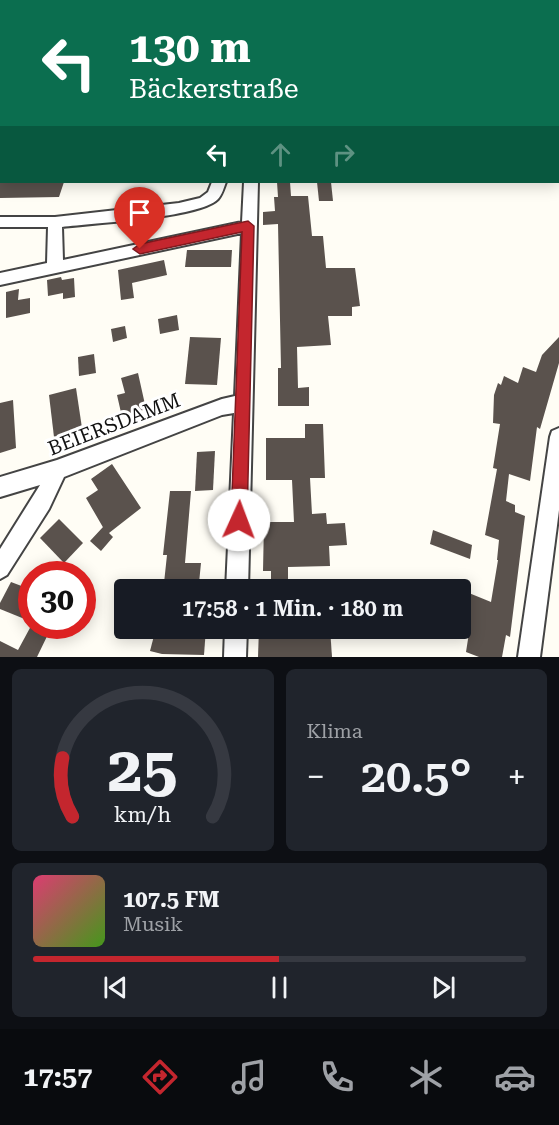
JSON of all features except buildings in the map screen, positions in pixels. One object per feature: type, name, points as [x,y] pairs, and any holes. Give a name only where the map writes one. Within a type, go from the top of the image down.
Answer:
[{"type":"street","points":[[0,222],[55,222],[178,208],[204,202],[214,195],[219,183]]},
{"type":"street","points":[[237,579],[248,226],[252,183]]},
{"type":"street","points":[[55,222],[55,269]]},
{"type":"street","points":[[0,279],[248,226]]},
{"type":"street","name":"BEIERSDAMM","points":[[0,487],[57,471],[222,407],[243,403]]},
{"type":"street","points":[[529,657],[559,437]]},
{"type":"street","points":[[0,568],[42,502],[57,471]]},
{"type":"street","points":[[235,657],[236,639]]},
{"type":"route","points":[[140,249],[248,226],[239,520]]}]
